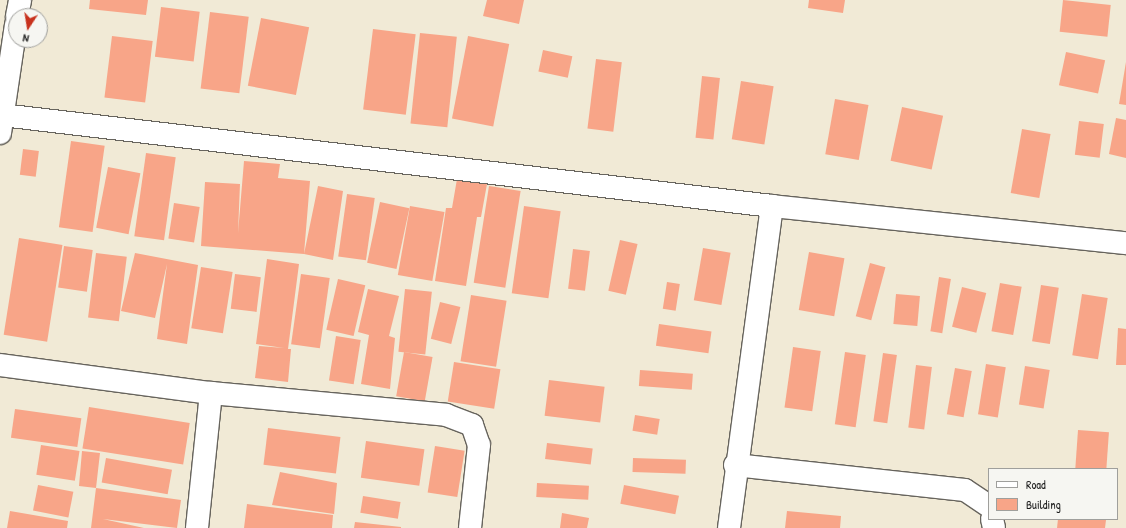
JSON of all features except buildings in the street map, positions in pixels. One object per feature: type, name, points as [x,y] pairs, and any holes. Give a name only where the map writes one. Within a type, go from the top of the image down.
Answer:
[{"type":"street","points":[[13,48],[1,124],[1126,243]]},
{"type":"street","points":[[729,528],[735,465],[772,206]]},
{"type":"street","points":[[0,365],[211,393],[446,415],[472,425],[479,445],[470,528]]},
{"type":"street","points":[[197,528],[211,393]]},
{"type":"street","points":[[735,465],[965,490],[988,505]]}]
